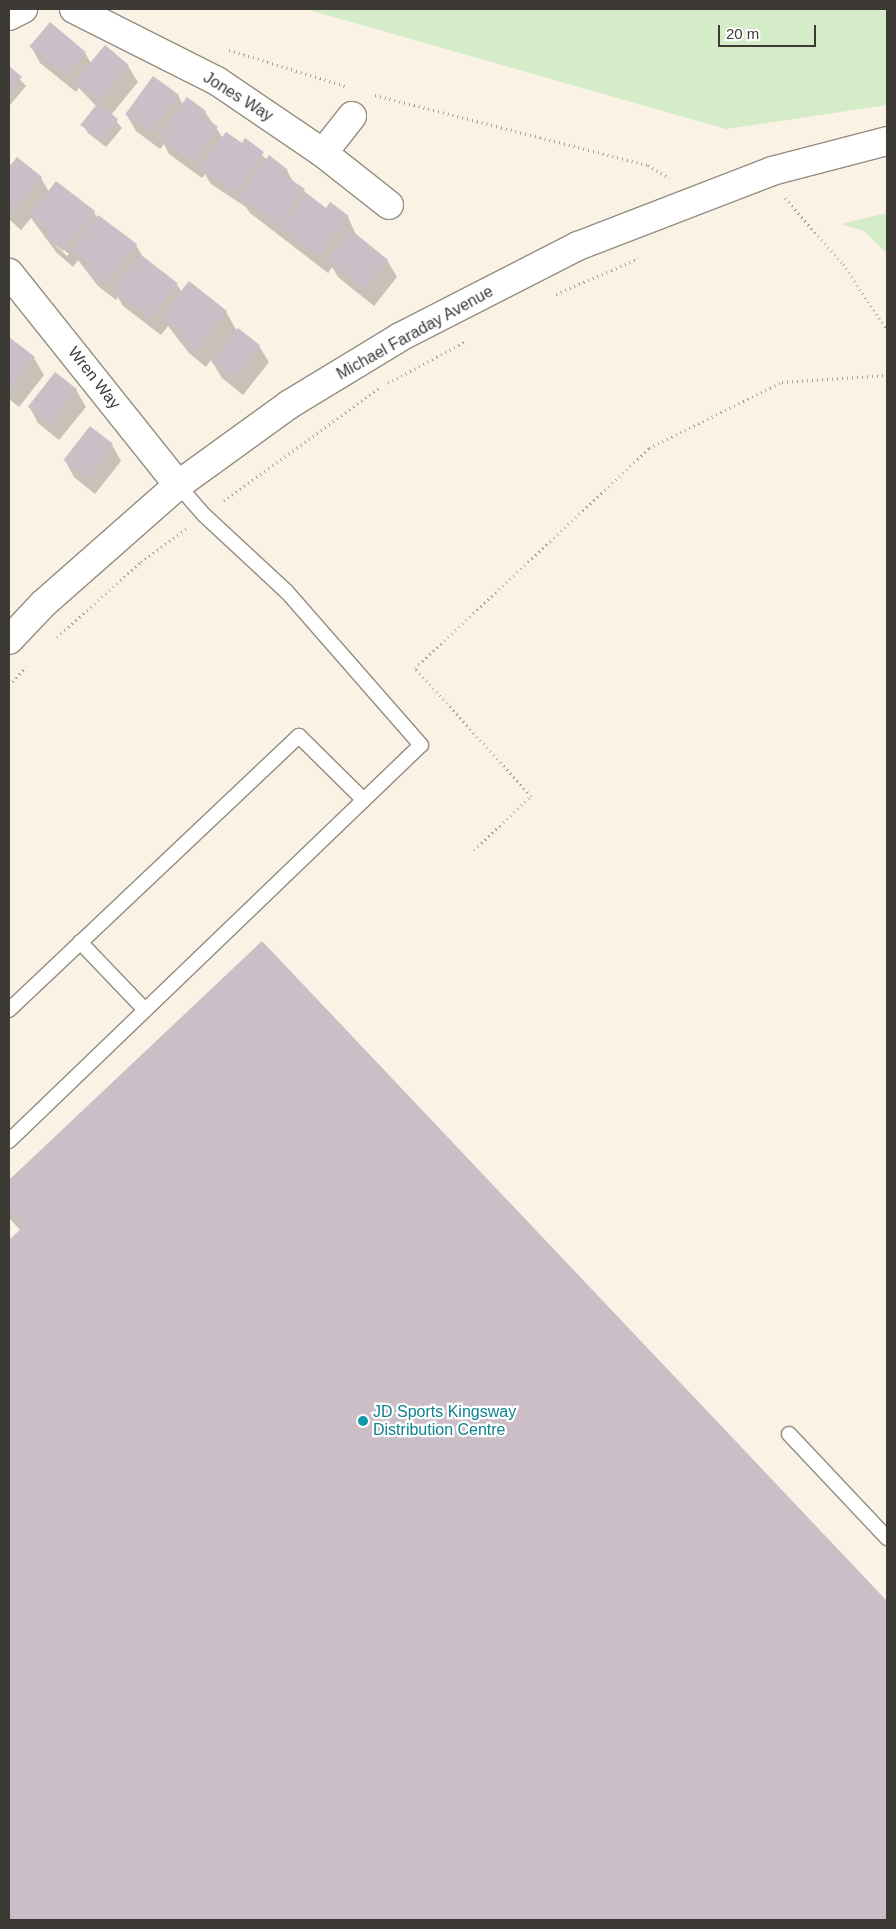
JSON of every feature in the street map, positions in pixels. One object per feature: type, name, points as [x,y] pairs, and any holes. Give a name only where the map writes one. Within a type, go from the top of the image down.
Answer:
[{"type":"street","points":[[9,16],[23,9]]},
{"type":"street","name":"Jones Way","points":[[74,9],[218,81],[323,153],[389,205]]},
{"type":"street","points":[[323,153],[352,116]]},
{"type":"street","name":"Michael Faraday Avenue","points":[[9,640],[44,604],[178,484],[290,404],[400,338],[578,246],[772,171],[887,141]]},
{"type":"street","name":"Wren Way","points":[[9,273],[178,484]]},
{"type":"lane","points":[[9,1141],[421,745],[287,592],[204,515],[178,484]]},
{"type":"lane","points":[[9,1010],[298,736],[364,800]]},
{"type":"lane","points":[[80,942],[145,1010]]},
{"type":"lane","points":[[789,1434],[887,1538]]},
{"type":"path","points":[[223,49],[351,88]]},
{"type":"path","points":[[370,94],[648,166],[701,197]]},
{"type":"path","points":[[784,197],[843,264],[887,330]]},
{"type":"path","points":[[554,295],[649,253]]},
{"type":"path","points":[[52,642],[141,562],[204,515],[383,386],[468,339]]},
{"type":"path","points":[[474,850],[531,796],[415,668],[649,448],[782,382],[887,375]]},
{"type":"path","points":[[9,685],[32,660]]},
{"type":"green space","points":[[306,9],[887,9],[887,105],[726,129]]},
{"type":"green space","points":[[887,213],[887,254],[864,231],[841,224]]},
{"type":"building","points":[[50,22],[86,52],[65,77],[29,47]]},
{"type":"building","points":[[105,45],[129,65],[98,102],[74,82]]},
{"type":"building","points":[[9,66],[22,77],[9,93]]},
{"type":"building","points":[[153,76],[179,95],[151,133],[125,114]]},
{"type":"building","points":[[187,97],[206,111],[203,116],[218,127],[192,162],[158,137]]},
{"type":"building","points":[[98,103],[118,119],[101,141],[80,125]]},
{"type":"building","points":[[226,132],[242,143],[245,138],[264,152],[235,193],[200,168]]},
{"type":"building","points":[[269,155],[288,170],[284,175],[305,189],[278,225],[239,196]]},
{"type":"building","points":[[17,157],[42,177],[11,214],[9,167]]},
{"type":"building","points":[[56,181],[95,211],[63,251],[45,236],[49,231],[29,216]]},
{"type":"building","points":[[306,193],[326,208],[330,202],[349,216],[318,257],[279,228]]},
{"type":"building","points":[[98,215],[137,244],[106,284],[87,270],[91,265],[71,250]]},
{"type":"building","points":[[351,230],[388,260],[364,290],[327,260]]},
{"type":"building","points":[[140,254],[178,284],[150,319],[112,289]]},
{"type":"building","points":[[189,281],[227,311],[196,352],[178,336],[181,332],[161,317]]},
{"type":"building","points":[[238,328],[260,345],[234,379],[212,362]]},
{"type":"building","points":[[9,337],[35,357],[9,392]]},
{"type":"building","points":[[55,372],[77,389],[50,424],[28,407]]},
{"type":"building","points":[[90,426],[113,444],[86,478],[64,460]]},
{"type":"building","name":"JD Sports Kingsway Distribution Centre","points":[[262,941],[887,1601],[887,1920],[9,1920],[9,1240],[24,1226],[9,1210],[9,1180]]},
{"type":"place","name":"JD Sports Kingsway Distribution Centre","points":[[363,1421]]}]
